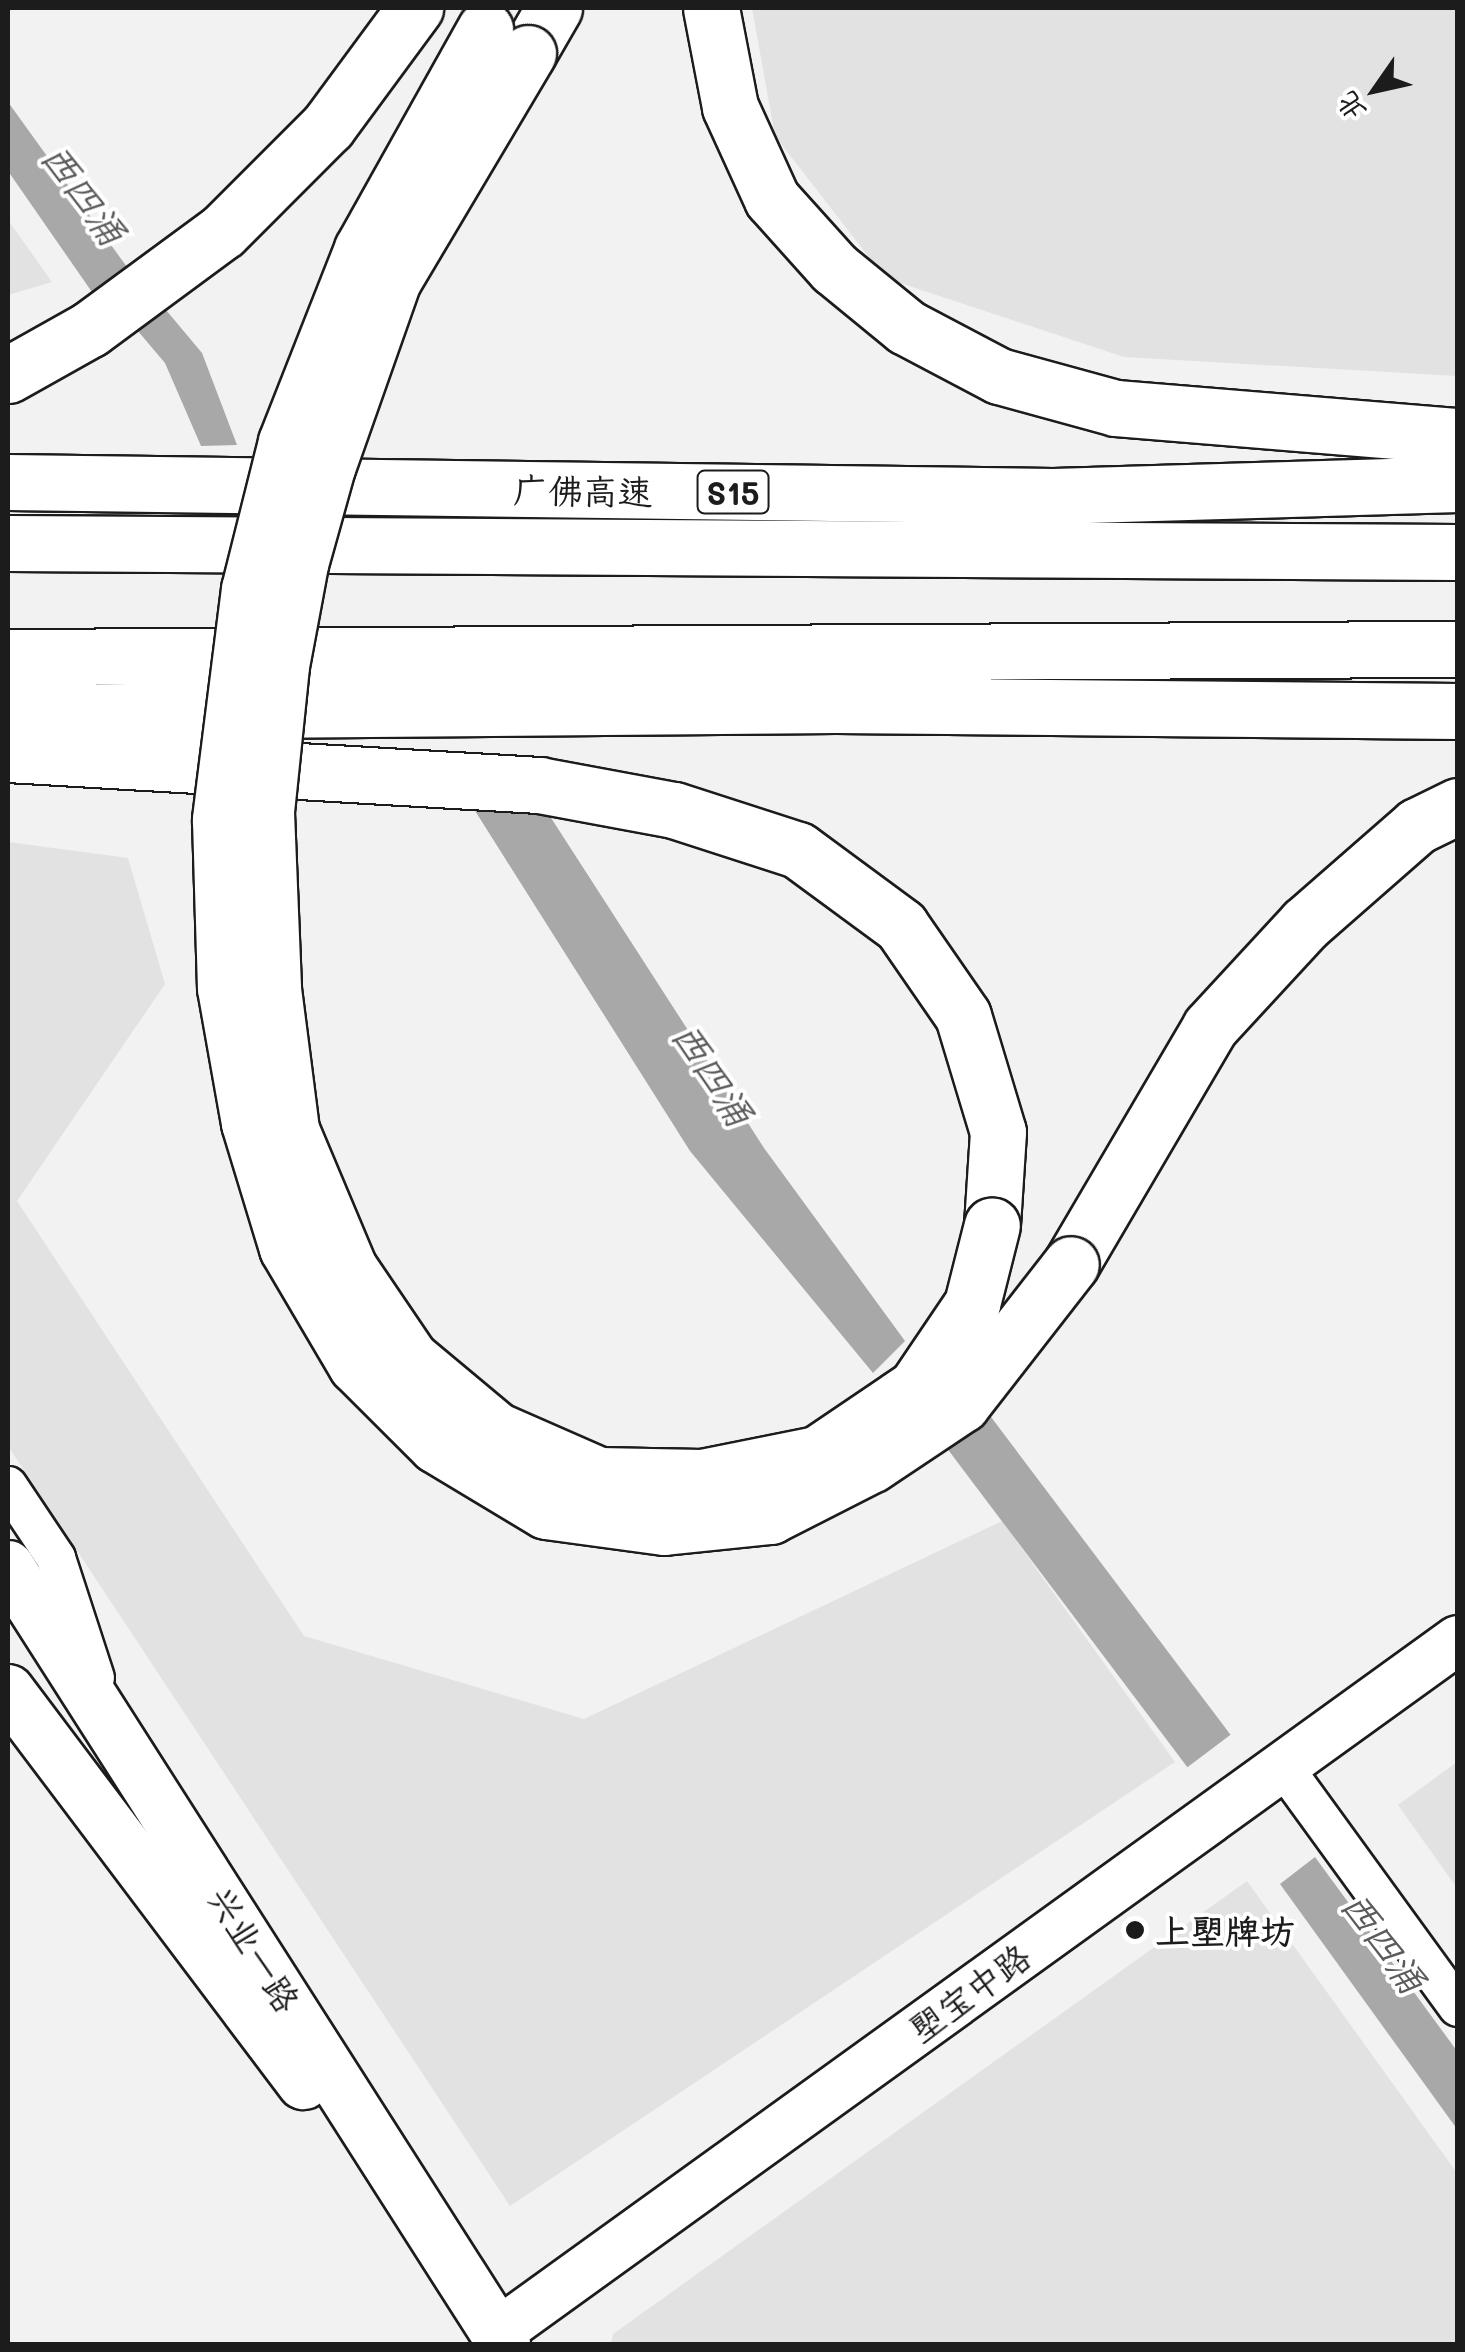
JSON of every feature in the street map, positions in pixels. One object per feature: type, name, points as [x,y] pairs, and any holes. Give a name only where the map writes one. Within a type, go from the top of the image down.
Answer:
[{"type":"highway","points":[[8,375],[90,329],[224,231],[328,126],[415,8]]},
{"type":"highway","points":[[711,8],[730,107],[772,199],[834,268],[906,327],[999,376],[1116,408],[1458,436]]},
{"type":"highway","points":[[8,754],[540,785],[674,810],[798,850],[901,926],[963,1016],[998,1132],[992,1225],[972,1304],[916,1387],[817,1454],[702,1477],[599,1475],[496,1430],[410,1358],[349,1268],[292,1130],[272,989],[266,812],[281,666],[300,564],[326,467],[393,280],[516,24]]},
{"type":"highway","points":[[516,24],[362,249],[286,442],[250,589],[220,820],[225,988],[249,1122],[286,1248],[356,1365],[436,1444],[546,1511],[664,1527],[770,1516],[872,1464],[962,1404],[1072,1264],[1210,1027],[1304,924],[1417,826],[1458,806]]},
{"type":"highway","name":"广佛高速","points":[[8,482],[1054,496],[1458,484]]},
{"type":"highway","name":"广佛高速","points":[[8,543],[1458,552]]},
{"type":"highway","points":[[8,657],[1458,649]]},
{"type":"highway","points":[[8,712],[816,705],[1458,711]]},
{"type":"main road","name":"兴业一路","points":[[8,1567],[107,1714],[494,2341]]},
{"type":"main road","name":"兴业一路","points":[[8,1692],[494,2341]]},
{"type":"street","points":[[8,1486],[56,1558],[107,1714]]},
{"type":"street","name":"塱宝中路","points":[[494,2341],[1458,1640]]},
{"type":"street","points":[[8,1716],[50,1753]]},
{"type":"street","points":[[1282,1766],[1458,2007]]},
{"type":"shaded area","points":[[752,8],[1457,8],[1457,376],[1124,357],[885,278],[775,136]]},
{"type":"shaded area","points":[[8,220],[52,282],[8,295]]},
{"type":"shaded area","points":[[8,842],[128,858],[165,984],[17,1201],[304,1636],[584,1719],[1002,1521],[1175,1762],[510,2206],[8,1446]]},
{"type":"shaded area","points":[[1457,1762],[1457,1888],[1398,1805]]},
{"type":"shaded area","points":[[1247,1881],[1457,2173],[1457,2344],[611,2344],[613,2334]]},
{"type":"water","points":[[8,102],[132,274],[94,295],[8,171]]},
{"type":"water","points":[[166,310],[202,353],[237,445],[201,446],[165,363],[137,330]]},
{"type":"water","name":"西四涌","points":[[472,806],[544,807],[764,1148],[905,1341],[873,1373],[690,1151]]},
{"type":"water","points":[[985,1409],[1231,1735],[1187,1767],[942,1441]]},
{"type":"water","points":[[1315,1857],[1457,2051],[1457,2129],[1280,1884]]},
{"type":"place","name":"上塱牌坊","points":[[1135,1930]]}]
